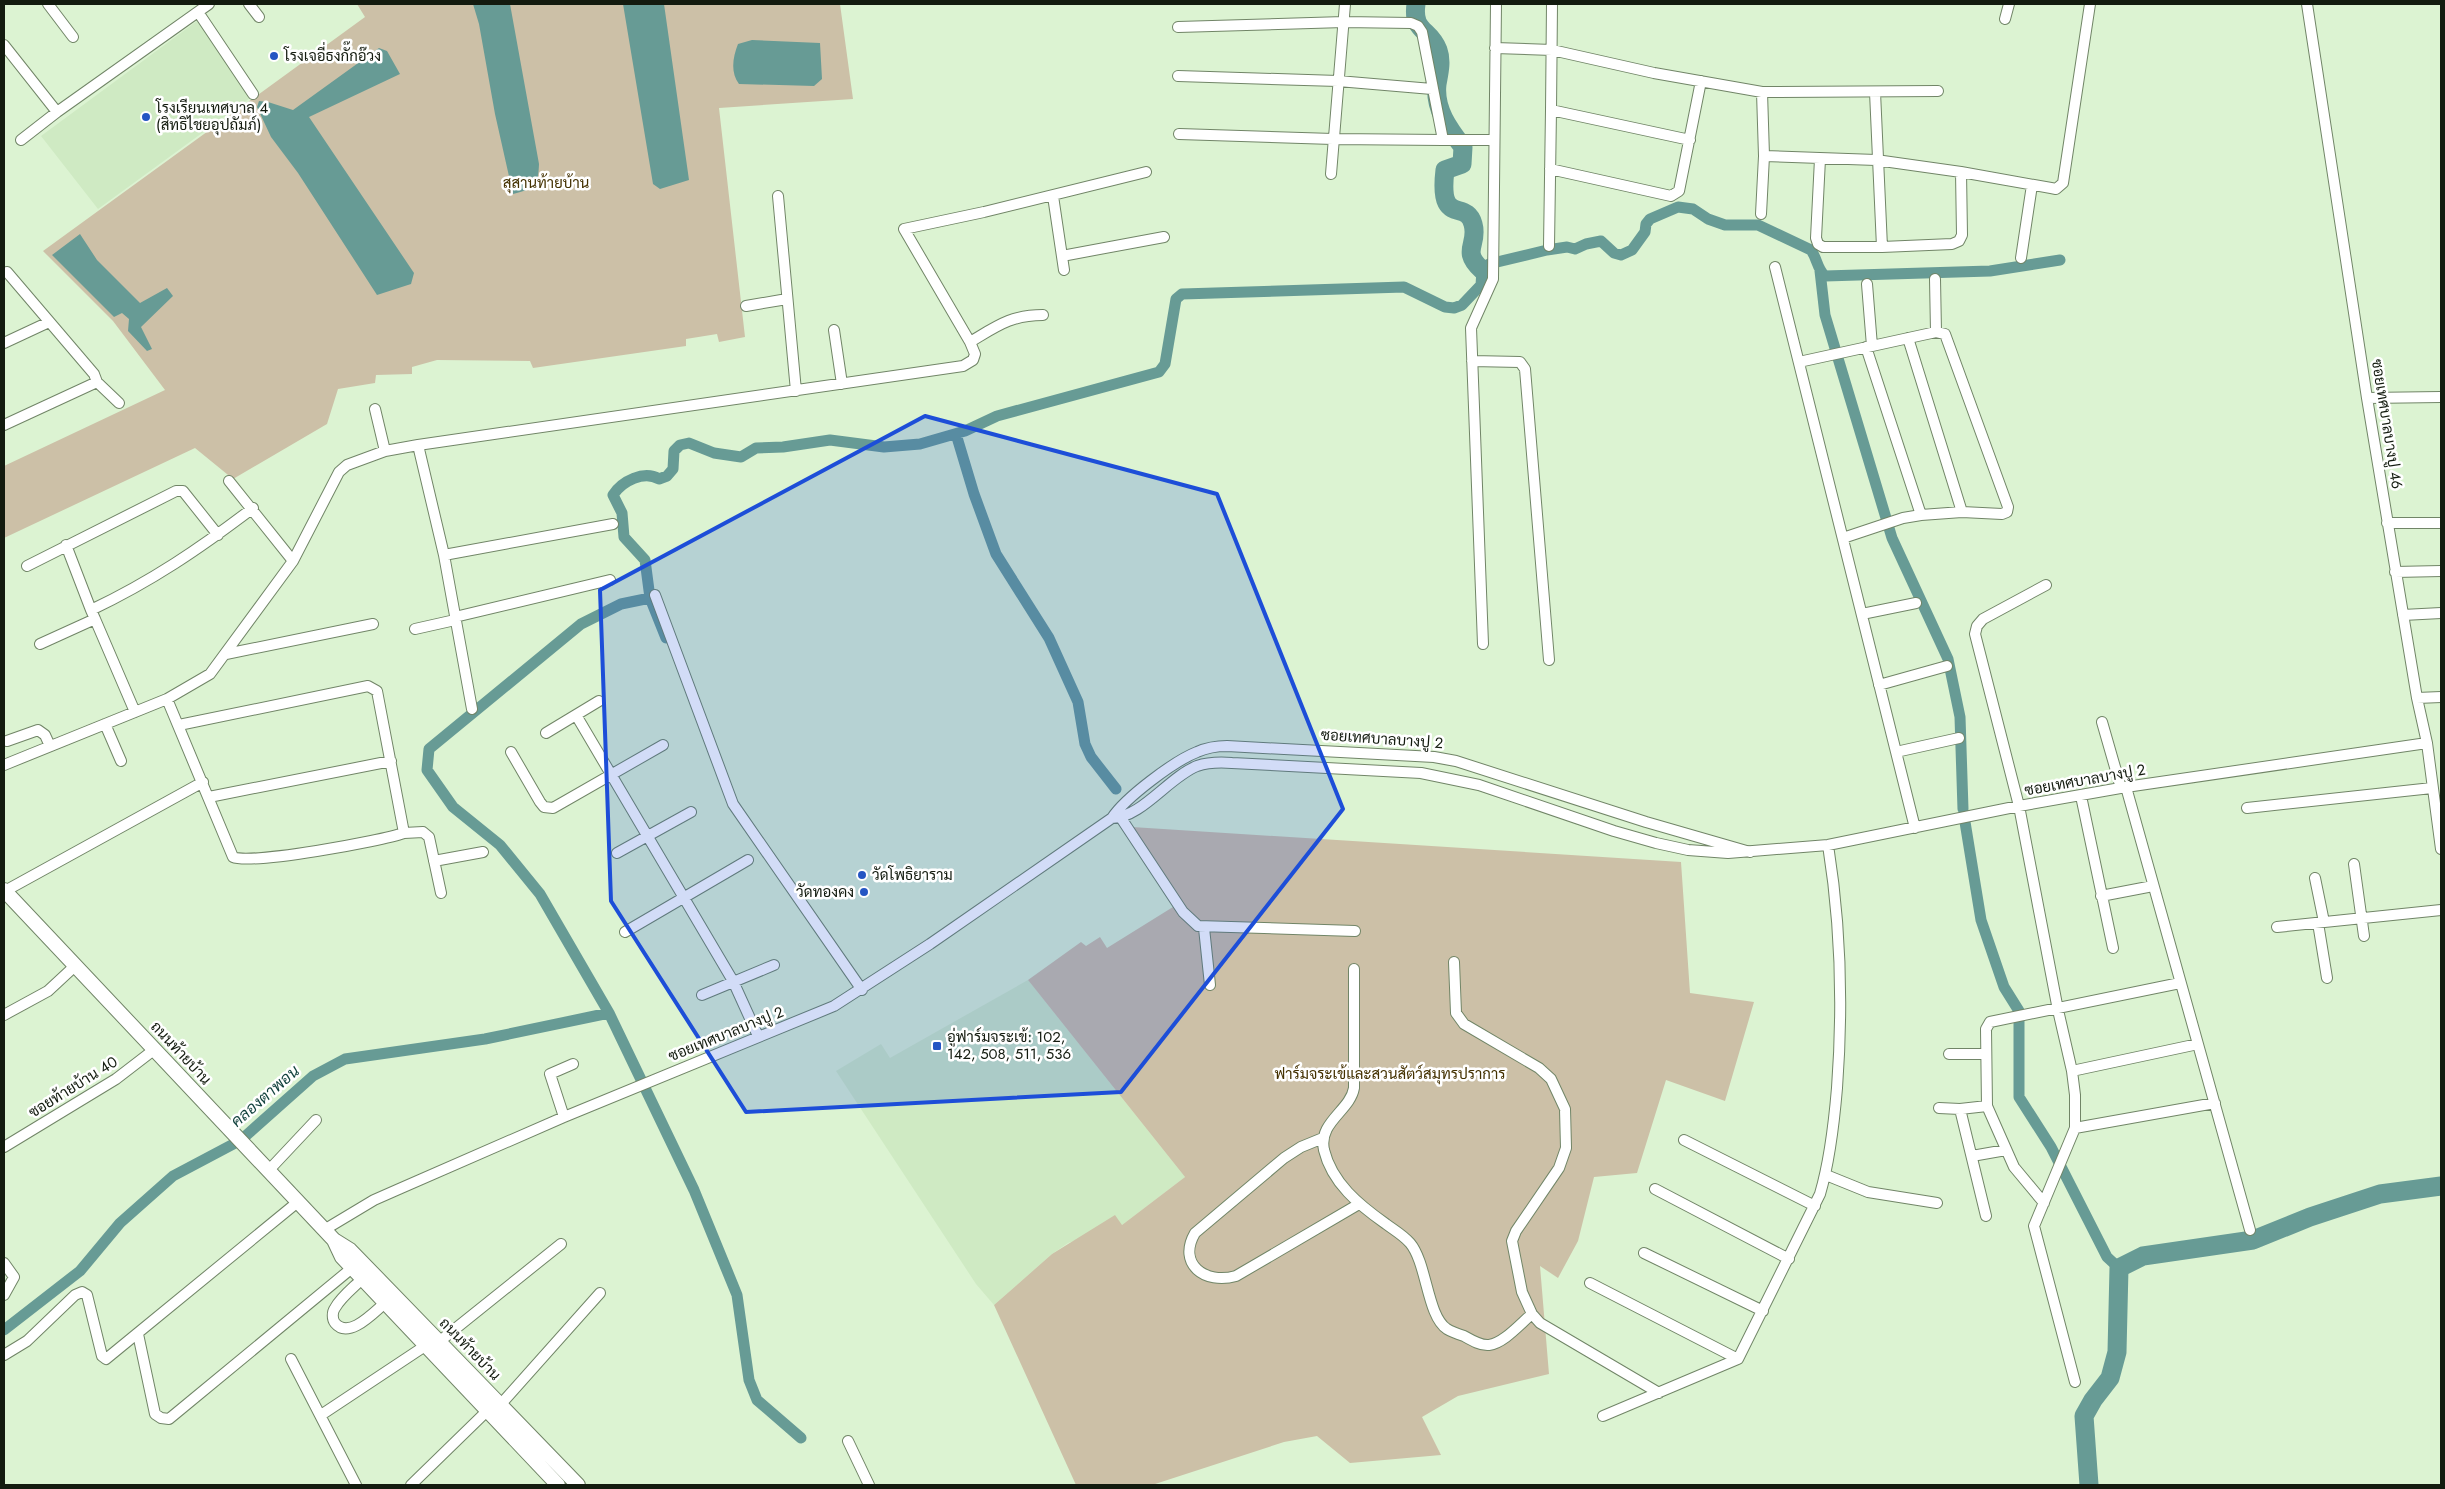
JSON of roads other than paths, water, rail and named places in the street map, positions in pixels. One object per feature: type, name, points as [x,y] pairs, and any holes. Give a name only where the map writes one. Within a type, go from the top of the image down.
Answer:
[{"type":"street","points":[[48,4],[72,37]]},
{"type":"street","points":[[21,140],[57,112],[209,4]]},
{"type":"street","points":[[249,4],[259,17]]},
{"type":"street","points":[[1331,174],[1345,4]]},
{"type":"street","points":[[1483,644],[1472,322],[1493,279],[1494,48],[1496,4]]},
{"type":"street","points":[[1549,246],[1552,4]]},
{"type":"street","points":[[2005,19],[2009,4]]},
{"type":"street","points":[[1764,156],[1876,160],[1962,172],[2056,189],[2063,182],[2090,4]]},
{"type":"street","name":"ซอยเทศบาลบางปู 46","points":[[2307,4],[2367,398],[2395,572],[2426,743],[2441,849]]},
{"type":"street","points":[[198,12],[253,94]]},
{"type":"street","points":[[1178,26],[1344,22],[1411,23],[1418,26],[1422,32],[1443,140]]},
{"type":"street","points":[[4,46],[7,57],[57,112]]},
{"type":"street","points":[[1494,48],[1552,50],[1762,92],[1938,91]]},
{"type":"street","points":[[1178,76],[1338,81],[1432,89]]},
{"type":"street","points":[[1550,169],[1671,196],[1680,191],[1701,81]]},
{"type":"street","points":[[1761,214],[1764,156],[1762,92]]},
{"type":"street","points":[[1875,92],[1876,160],[1882,247]]},
{"type":"street","points":[[1551,110],[1690,140]]},
{"type":"street","points":[[1179,134],[1333,139],[1493,140]]},
{"type":"street","points":[[1820,159],[1816,238],[1818,244],[1824,247],[1952,244],[1959,241],[1962,235],[1962,172]]},
{"type":"street","points":[[4,765],[167,699],[210,674],[293,561],[339,472],[347,466],[385,451],[418,445],[963,366],[973,360],[975,354],[970,342],[904,229],[1053,196],[1146,172]]},
{"type":"street","points":[[2021,258],[2032,185]]},
{"type":"street","points":[[778,196],[796,391]]},
{"type":"street","points":[[1053,196],[1064,270]]},
{"type":"street","points":[[1062,256],[1164,237]]},
{"type":"street","points":[[1775,267],[1915,828]]},
{"type":"street","points":[[7,272],[94,374],[97,382],[119,403]]},
{"type":"street","points":[[1935,278],[1936,332]]},
{"type":"street","points":[[1867,284],[1869,347],[1921,515]]},
{"type":"street","points":[[746,306],[788,299]]},
{"type":"street","points":[[970,342],[1012,319],[1023,315],[1043,315]]},
{"type":"street","points":[[4,343],[49,322]]},
{"type":"street","points":[[834,330],[842,384]]},
{"type":"street","points":[[1799,362],[1942,332],[1947,337],[2008,507],[2007,512],[2002,514],[1962,512],[1903,518],[1843,538]]},
{"type":"street","points":[[1908,338],[1962,512]]},
{"type":"street","points":[[1472,361],[1520,362],[1525,369],[1549,660]]},
{"type":"street","points":[[4,426],[97,382]]},
{"type":"street","points":[[2367,398],[2441,397]]},
{"type":"street","points":[[375,409],[385,451]]},
{"type":"street","points":[[418,445],[444,555],[472,710]]},
{"type":"street","points":[[229,481],[253,508],[293,561]]},
{"type":"street","points":[[27,566],[176,491],[184,491],[218,534]]},
{"type":"street","points":[[40,644],[192,554],[253,508]]},
{"type":"street","points":[[2387,523],[2441,523]]},
{"type":"street","points":[[444,555],[613,524]]},
{"type":"street","points":[[66,545],[135,712]]},
{"type":"street","points":[[2395,572],[2441,571]]},
{"type":"street","points":[[415,629],[610,580]]},
{"type":"street","points":[[2046,585],[1983,619],[1977,626],[1975,634],[2019,806],[2058,1010],[2072,1071],[2075,1096],[2075,1128],[2034,1226],[2075,1382]]},
{"type":"street","points":[[655,595],[733,804],[862,990]]},
{"type":"street","points":[[1862,614],[1916,603]]},
{"type":"street","points":[[2403,615],[2441,614]]},
{"type":"street","points":[[226,654],[374,624]]},
{"type":"street","points":[[1879,685],[1947,666]]},
{"type":"street","points":[[179,725],[368,686],[378,690],[404,833]]},
{"type":"street","points":[[2417,698],[2441,697]]},
{"type":"street","points":[[167,699],[233,857],[238,859],[292,855],[404,833],[427,834],[441,893]]},
{"type":"street","points":[[546,733],[599,701]]},
{"type":"street","points":[[576,715],[682,898],[733,981],[758,1036]]},
{"type":"street","points":[[2102,722],[2153,886],[2250,1230]]},
{"type":"street","points":[[105,724],[121,761]]},
{"type":"street","points":[[7,741],[38,730],[45,735],[50,746]]},
{"type":"street","points":[[1896,752],[1959,738]]},
{"type":"street","name":"ซอยเทศบาลบางปู 2","points":[[324,1230],[374,1200],[564,1117],[758,1036],[821,1012],[862,990],[1116,818],[1195,767],[1217,762],[1422,773],[1452,778],[1614,831],[1656,843],[1708,853],[1750,852],[1828,845],[2019,806],[2124,788],[2426,743]]},
{"type":"street","points":[[510,752],[544,807],[553,808],[663,745]]},
{"type":"street","name":"ซอยเทศบาลบางปู 2","points":[[1116,818],[1118,808],[1141,789],[1182,760],[1205,749],[1227,746],[1411,754],[1456,761],[1646,822],[1750,852]]},
{"type":"street","points":[[209,797],[391,761]]},
{"type":"street","points":[[4,890],[203,782]]},
{"type":"street","points":[[2247,808],[2432,788]]},
{"type":"street","points":[[2081,796],[2113,948]]},
{"type":"street","points":[[617,853],[691,812]]},
{"type":"street","points":[[1116,818],[1183,912],[1198,926],[1204,928],[1230,926],[1355,931]]},
{"type":"street","points":[[1603,1416],[1738,1359],[1815,1206],[1826,1175],[1834,1124],[1842,1008],[1833,880],[1828,845]]},
{"type":"street","points":[[434,861],[483,852]]},
{"type":"street","points":[[625,932],[748,860]]},
{"type":"street","points":[[2354,864],[2364,936]]},
{"type":"street","points":[[2315,878],[2327,978]]},
{"type":"street","points":[[2101,896],[2153,886]]},
{"type":"street","name":"ถนนท้ายบ้าน","points":[[4,890],[299,1201],[324,1230],[334,1240],[350,1250],[578,1485]]},
{"type":"street","points":[[2277,927],[2441,910]]},
{"type":"street","points":[[1204,928],[1210,985]]},
{"type":"street","points":[[1454,962],[1456,1012],[1459,1019],[1464,1024],[1538,1068],[1551,1079],[1565,1109],[1566,1148],[1559,1168],[1516,1231],[1512,1241],[1522,1292],[1532,1314],[1540,1323],[1659,1393]]},
{"type":"street","points":[[4,1015],[48,991],[76,965]]},
{"type":"street","points":[[702,995],[774,965]]},
{"type":"street","points":[[1354,969],[1353,1094],[1328,1125],[1324,1138],[1324,1148],[1329,1165],[1342,1186],[1359,1204],[1411,1244],[1418,1256],[1436,1313],[1446,1328],[1479,1343],[1489,1345],[1501,1340],[1532,1314]]},
{"type":"street","points":[[2044,1203],[2014,1167],[1987,1106],[1986,1029],[1990,1022],[2058,1010],[2180,983]]},
{"type":"street","points":[[2072,1071],[2198,1044]]},
{"type":"street","name":"ซอยท้ายบ้าน 40","points":[[4,1147],[123,1074],[155,1049]]},
{"type":"street","points":[[1949,1054],[1986,1054]]},
{"type":"street","points":[[564,1117],[550,1074],[573,1064]]},
{"type":"street","points":[[2075,1128],[2215,1103]]},
{"type":"street","points":[[1939,1108],[1960,1109],[1987,1106]]},
{"type":"street","points":[[1960,1109],[1986,1216]]},
{"type":"street","points":[[269,1170],[316,1120]]},
{"type":"street","points":[[1324,1138],[1301,1147],[1284,1158],[1195,1233],[1189,1244],[1188,1252],[1193,1265],[1201,1272],[1213,1278],[1222,1280],[1236,1276],[1359,1204]]},
{"type":"street","points":[[1684,1140],[1815,1206]]},
{"type":"street","points":[[1972,1156],[2006,1150]]},
{"type":"street","points":[[1826,1175],[1868,1192],[1937,1204]]},
{"type":"street","points":[[1655,1189],[1789,1259]]},
{"type":"street","points":[[4,1356],[24,1344],[75,1295],[82,1292],[87,1294],[104,1358],[106,1359],[299,1201]]},
{"type":"street","name":"ถนนท้ายบ้าน","points":[[334,1240],[342,1257],[554,1484]]},
{"type":"street","points":[[440,1341],[561,1244]]},
{"type":"street","points":[[1644,1253],[1764,1310]]},
{"type":"street","points":[[4,1263],[14,1277],[4,1295]]},
{"type":"street","points":[[138,1334],[155,1414],[161,1418],[169,1419],[357,1273]]},
{"type":"street","points":[[357,1273],[335,1308],[332,1317],[334,1322],[341,1327],[354,1326],[385,1303]]},
{"type":"street","points":[[1590,1283],[1738,1359]]},
{"type":"street","points":[[501,1404],[600,1293]]},
{"type":"street","points":[[322,1415],[425,1346]]},
{"type":"street","points":[[292,1359],[356,1485]]},
{"type":"street","points":[[411,1485],[487,1411]]},
{"type":"street","points":[[848,1441],[869,1485]]},
{"type":"water","points":[[473,4],[510,4],[539,164],[538,178],[534,185],[531,188],[513,194],[495,114],[479,24]]},
{"type":"water","points":[[623,4],[664,4],[689,180],[660,189],[653,184]]},
{"type":"water","points":[[752,40],[820,43],[822,79],[814,86],[739,84],[733,69],[736,49],[738,44]]},
{"type":"water","points":[[379,48],[387,51],[400,74],[309,117],[414,273],[411,284],[377,295],[298,173],[271,137],[257,107],[259,101],[293,110]]},
{"type":"water","points":[[80,234],[97,260],[140,303],[167,288],[173,296],[141,327],[152,349],[147,351],[128,331],[129,319],[122,313],[114,317],[52,255]]},
{"type":"waterway","points":[[1416,4],[1415,13],[1419,25],[1435,43],[1440,58],[1437,84],[1440,110],[1448,126],[1463,147],[1462,164],[1445,170],[1445,199],[1449,206],[1470,217],[1474,231],[1472,257],[1482,270]]},
{"type":"waterway","points":[[666,638],[650,598],[645,560],[624,537],[622,513],[613,495],[622,485],[634,478],[647,476],[659,479],[667,476],[673,469],[674,451],[680,445],[689,443],[714,453],[741,457],[756,448],[783,447],[830,440],[884,447],[920,444],[965,431],[997,416],[1159,372],[1165,364],[1176,299],[1182,294],[1404,287],[1445,307],[1454,308],[1462,305],[1481,285],[1482,270],[1489,264],[1547,250],[1567,247],[1575,249],[1586,244],[1601,241],[1614,253],[1621,255],[1632,250],[1645,232],[1646,224],[1650,219],[1678,207],[1693,209],[1708,219],[1725,225],[1758,225],[1811,250],[1820,270],[1825,276],[1990,271],[2060,260]]},
{"type":"waterway","points":[[1820,271],[1825,315],[1892,538],[1948,659],[1960,717],[1963,809]]},
{"type":"waterway","points":[[956,434],[974,494],[996,554],[1049,638],[1078,702],[1085,744],[1091,757],[1116,789]]},
{"type":"waterway","points":[[650,598],[621,604],[581,624],[429,749],[427,770],[453,807],[500,845],[540,894],[609,1013],[694,1190],[737,1295],[749,1380],[757,1400],[801,1438]]},
{"type":"waterway","points":[[1965,822],[1981,920],[2004,987],[2019,1011],[2019,1097],[2051,1147],[2107,1257],[2119,1268]]},
{"type":"waterway","name":"คลองตาพอน","points":[[4,1330],[80,1271],[120,1223],[173,1176],[241,1140],[313,1076],[345,1059],[485,1039],[609,1013]]},
{"type":"waterway","points":[[2089,1485],[2084,1416],[2093,1400],[2110,1378],[2117,1352],[2119,1268],[2143,1256],[2253,1240],[2310,1217],[2380,1194],[2441,1186]]},
{"type":"place","name":"โรงเจอี่ธงกั๊กอ๊วง","points":[[274,56]]},
{"type":"place","name":"โรงเรียนเทศบาล 4 (สิทธิไชยอุปถัมภ์)","points":[[146,117]]},
{"type":"place","name":"วัดโพธิยาราม","points":[[862,875]]},
{"type":"place","name":"วัดทองคง","points":[[864,892]]},
{"type":"place","name":"อู่ฟาร์มจระเข้: 102, 142, 508, 511, 536","points":[[937,1046]]},
{"type":"park label","name":"สุสานท้ายบ้าน","points":[[546,183]]},
{"type":"park label","name":"ฟาร์มจระเข้และสวนสัตว์สมุทรปราการ","points":[[1390,1074]]}]
